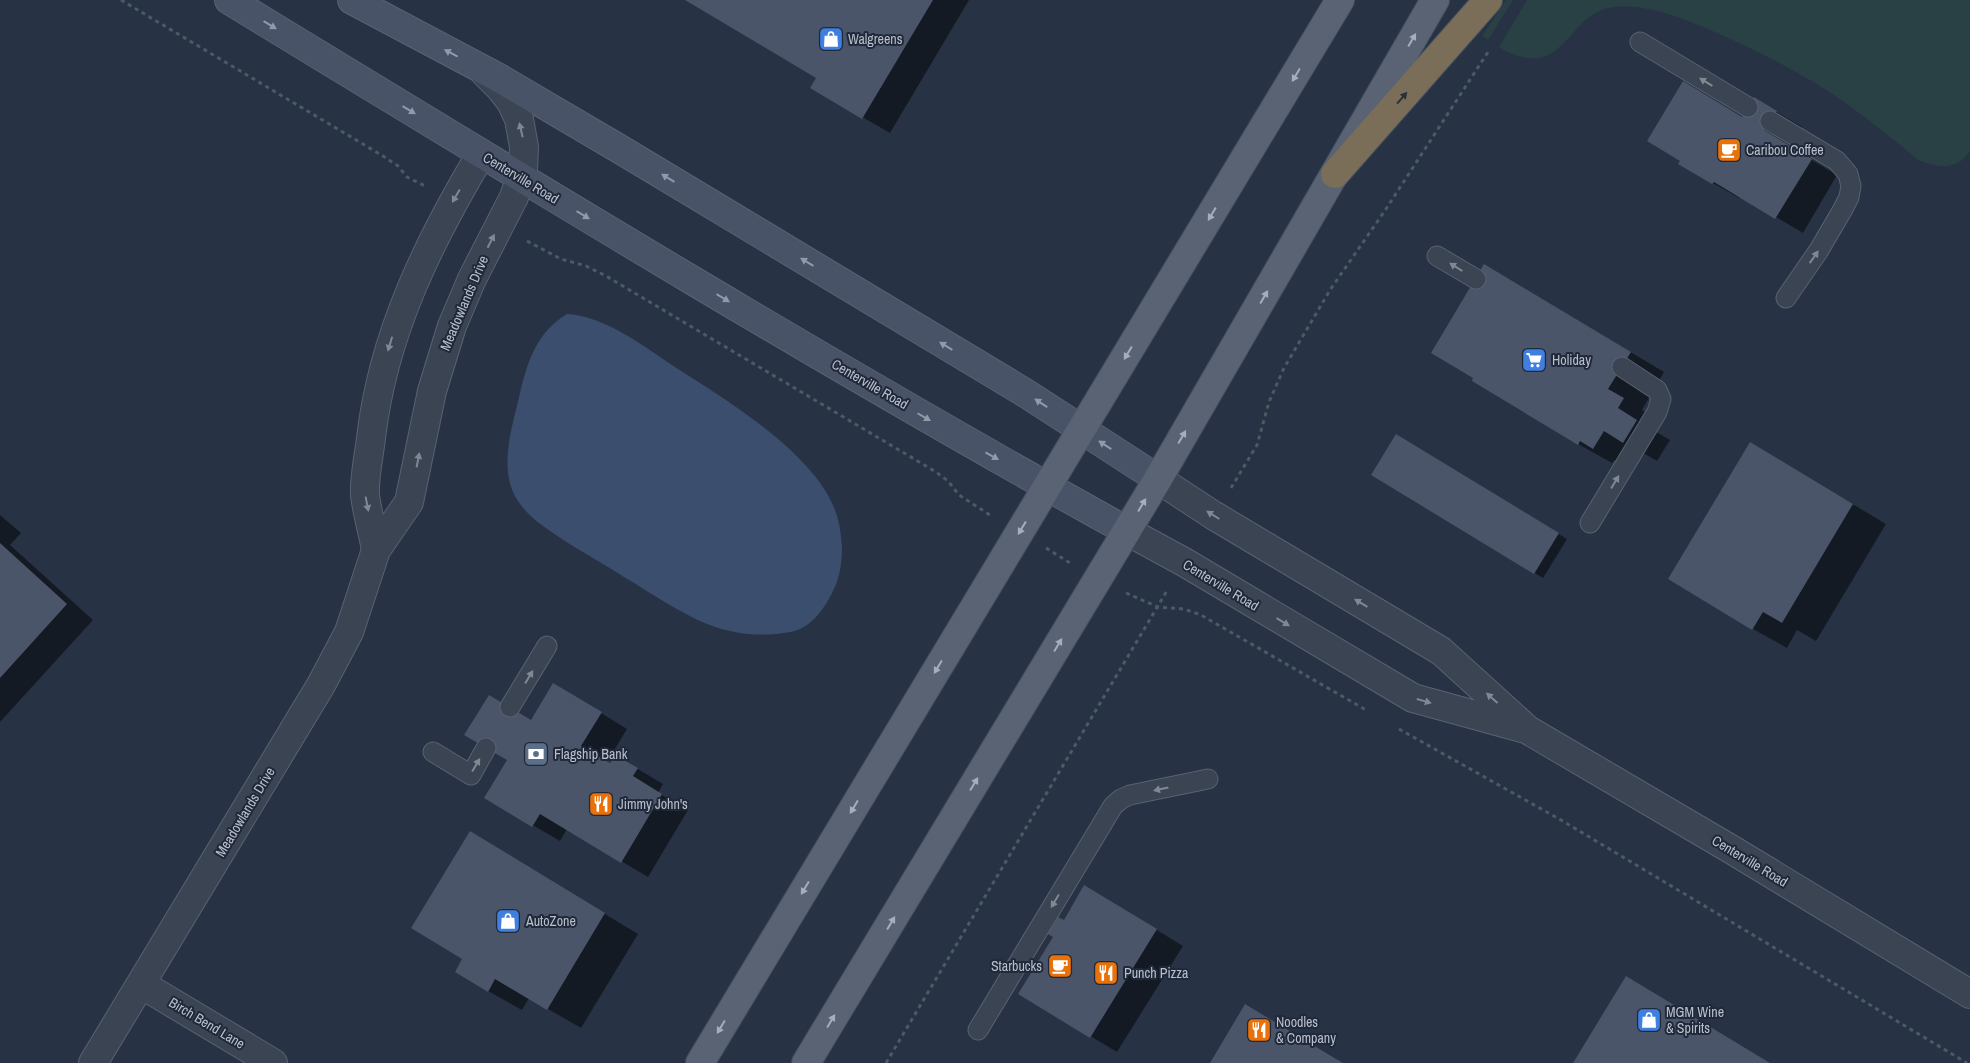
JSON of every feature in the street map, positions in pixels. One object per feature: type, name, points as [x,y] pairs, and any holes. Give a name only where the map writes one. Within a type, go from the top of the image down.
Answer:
[{"type":"highway","points":[[1335,174],[1488,0]]},
{"type":"main road","name":"Centerville Road","points":[[229,0],[521,178],[982,450],[1127,530]]},
{"type":"main road","name":"Centerville Road","points":[[352,0],[477,66],[623,151],[1027,394],[1158,479]]},
{"type":"main road","points":[[700,1063],[1340,0]]},
{"type":"main road","points":[[806,1063],[1158,479],[1435,0]]},
{"type":"street","name":"Meadowlands Drive","points":[[93,1063],[335,660],[349,632],[376,550],[409,502],[432,391],[452,326],[472,279],[506,214],[521,178],[525,158],[519,119],[511,102],[502,89],[477,66]]},
{"type":"street","name":"Meadowlands Drive","points":[[376,550],[365,494],[374,414],[381,376],[394,332],[415,277],[453,202],[482,154]]},
{"type":"street","name":"Centerville Road","points":[[1158,479],[1213,515],[1441,652],[1528,730],[1970,994]]},
{"type":"street","name":"Centerville Road","points":[[1127,530],[1413,698],[1528,730]]},
{"type":"street","name":"Birch Bend Lane","points":[[141,984],[273,1063]]},
{"type":"lane","points":[[1640,42],[1748,107]]},
{"type":"lane","points":[[1770,121],[1838,161],[1848,174],[1851,186],[1849,197],[1843,209],[1819,250],[1786,298]]},
{"type":"lane","points":[[1438,256],[1476,279]]},
{"type":"lane","points":[[1590,524],[1660,406],[1661,399],[1657,390],[1622,367]]},
{"type":"lane","points":[[510,708],[547,646]]},
{"type":"lane","points":[[433,752],[471,774],[486,748]]},
{"type":"lane","points":[[978,1030],[1113,806],[1121,799],[1130,795],[1208,779]]},
{"type":"path","points":[[121,0],[383,156],[398,166],[407,177]]},
{"type":"path","points":[[1213,515],[1255,450],[1269,402],[1279,377],[1317,311],[1489,50]]},
{"type":"path","points":[[886,1063],[1184,562]]},
{"type":"path","points":[[1445,755],[1570,824],[1967,1063]]},
{"type":"green space","points":[[1506,0],[1513,0],[1488,40],[1482,36]]},
{"type":"green space","points":[[1527,0],[1970,0],[1970,151],[1953,165],[1933,165],[1918,160],[1844,102],[1795,72],[1762,54],[1710,30],[1652,10],[1615,7],[1598,12],[1585,21],[1552,53],[1538,58],[1521,57],[1499,47]]},
{"type":"water","points":[[567,314],[597,321],[625,334],[745,413],[791,450],[826,491],[836,513],[842,558],[835,586],[826,604],[811,622],[798,630],[770,634],[738,633],[707,624],[665,602],[559,537],[535,520],[521,505],[513,492],[509,480],[508,456],[511,430],[530,358],[548,329]]},
{"type":"building","name":"Walgreens","points":[[685,0],[933,0],[862,119],[810,88],[816,78]]},
{"type":"building","name":"Caribou Coffee","points":[[1683,81],[1742,117],[1754,97],[1777,111],[1764,130],[1812,159],[1775,219],[1714,182],[1712,184],[1678,164],[1680,161],[1647,141]]},
{"type":"building","name":"Holiday","points":[[1484,264],[1631,352],[1608,389],[1624,398],[1618,408],[1637,420],[1623,443],[1604,431],[1593,449],[1580,441],[1578,445],[1472,381],[1473,378],[1431,353]]},
{"type":"building","points":[[1396,434],[1559,533],[1534,574],[1371,475]]},
{"type":"building","points":[[1750,442],[1853,504],[1782,623],[1763,612],[1752,630],[1668,579]]},
{"type":"building","points":[[0,543],[67,604],[0,678]]},
{"type":"building","points":[[553,683],[602,712],[581,746],[610,763],[615,755],[638,768],[633,776],[662,794],[621,863],[540,814],[532,827],[484,798],[507,760],[464,735],[489,695],[531,720]]},
{"type":"building","name":"AutoZone","points":[[470,831],[605,913],[547,1010],[495,979],[488,992],[455,972],[462,959],[411,928]]},
{"type":"building","points":[[1084,885],[1157,929],[1090,1038],[1018,994],[1053,937],[1048,934],[1058,917],[1064,920]]},
{"type":"building","name":"MGM Wine & Spirits","points":[[1626,976],[1770,1063],[1573,1063]]},
{"type":"building","name":"Noodles & Company","points":[[1245,1004],[1331,1056],[1343,1063],[1210,1063]]},
{"type":"place","name":"Walgreens","points":[[831,39]]},
{"type":"place","name":"Caribou Coffee","points":[[1729,150]]},
{"type":"place","name":"Holiday","points":[[1534,360]]},
{"type":"place","name":"Flagship Bank","points":[[536,754]]},
{"type":"place","name":"Jimmy John's","points":[[601,804]]},
{"type":"place","name":"AutoZone","points":[[508,921]]},
{"type":"place","name":"Starbucks","points":[[1060,966]]},
{"type":"place","name":"Punch Pizza","points":[[1106,973]]},
{"type":"place","name":"MGM Wine & Spirits","points":[[1649,1020]]},
{"type":"place","name":"Noodles & Company","points":[[1259,1030]]}]
